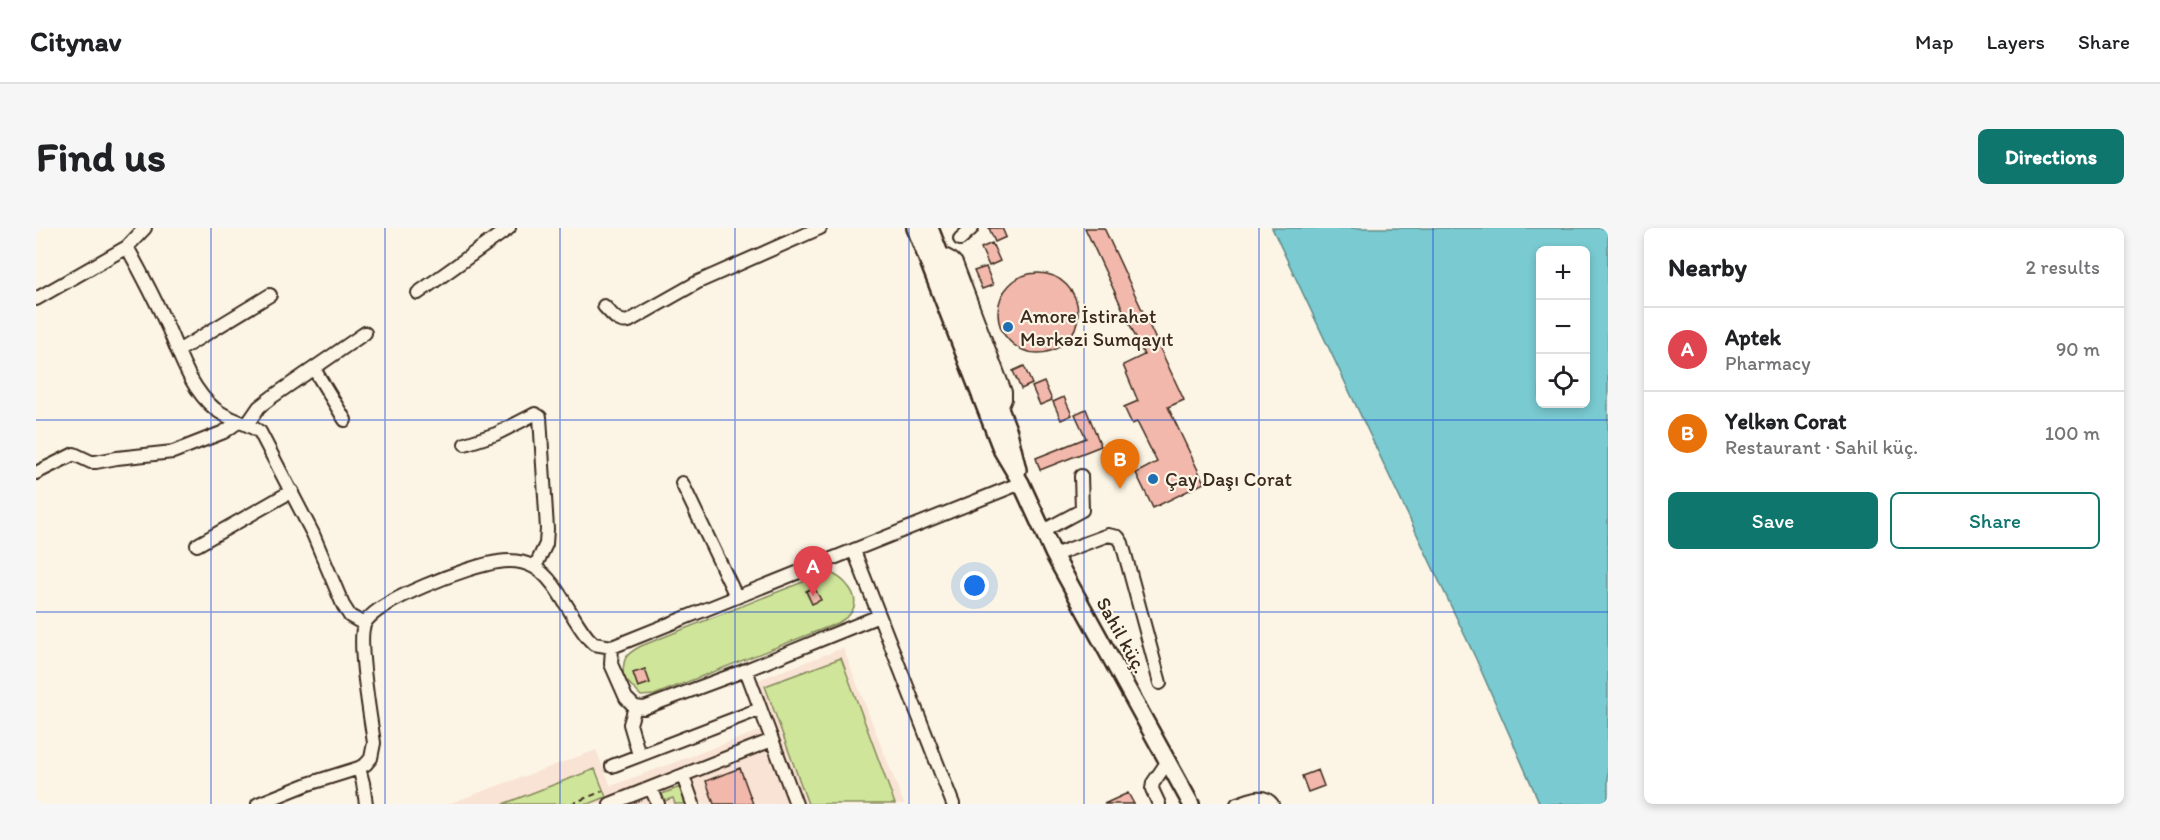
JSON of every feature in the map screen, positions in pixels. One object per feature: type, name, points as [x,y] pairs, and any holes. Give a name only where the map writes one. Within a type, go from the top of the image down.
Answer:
[{"type":"main road","name":"Sahil küç.","points":[[915,228],[1002,451],[1021,483],[1054,555],[1191,804]]},
{"type":"main road","name":"Sahil küç.","points":[[930,228],[1013,447],[1021,483]]},
{"type":"street","points":[[36,299],[127,247],[145,228]]},
{"type":"street","points":[[418,293],[509,228]]},
{"type":"street","points":[[604,306],[619,321],[629,321],[698,282],[820,228]]},
{"type":"street","points":[[960,239],[972,228]]},
{"type":"street","points":[[127,247],[148,285],[189,377],[202,396],[225,416],[260,432],[313,534],[343,606],[350,616],[364,624]]},
{"type":"street","points":[[178,351],[270,295]]},
{"type":"street","points":[[36,472],[74,454],[96,462],[173,452],[224,432],[243,423],[259,407],[365,333]]},
{"type":"street","points":[[315,369],[345,420]]},
{"type":"street","points":[[465,444],[496,434],[535,414],[540,417],[547,529],[546,544],[535,567]]},
{"type":"street","points":[[1043,531],[1082,510],[1081,476]]},
{"type":"street","points":[[682,483],[736,596]]},
{"type":"street","points":[[258,804],[308,784],[359,768],[371,758],[374,743],[362,644],[364,624],[375,612],[397,598],[486,564],[510,561],[526,563],[535,567],[550,582],[594,644],[612,647],[1021,483]]},
{"type":"street","points":[[197,545],[292,491]]},
{"type":"street","points":[[1054,555],[1108,535],[1118,537],[1122,543],[1160,683]]},
{"type":"street","points":[[854,551],[953,804]]},
{"type":"street","points":[[612,647],[612,664],[626,698],[635,706],[652,706],[879,616]]},
{"type":"street","points":[[746,670],[796,804]]},
{"type":"street","points":[[635,706],[630,724],[639,755]]},
{"type":"street","points":[[612,766],[760,709]]},
{"type":"street","points":[[610,804],[624,801],[772,740]]},
{"type":"street","points":[[1160,804],[1152,789],[1153,783],[1168,761]]},
{"type":"street","points":[[359,768],[366,804]]},
{"type":"street","points":[[683,776],[693,804]]},
{"type":"street","points":[[651,788],[657,804]]},
{"type":"street","points":[[1237,804],[1259,797],[1266,798],[1272,804]]},
{"type":"path","points":[[571,804],[603,791]]},
{"type":"shaded area","points":[[843,648],[904,804],[448,804],[596,750],[611,786],[775,725],[758,680]]},
{"type":"green space","points":[[828,572],[840,578],[850,588],[855,601],[850,614],[838,623],[654,695],[641,696],[623,677],[626,658],[641,646]]},
{"type":"green space","points":[[841,658],[895,804],[808,804],[765,686]]},
{"type":"green space","points":[[595,769],[606,797],[589,804],[503,804]]},
{"type":"green space","points":[[680,787],[687,804],[675,804],[673,798],[664,801],[662,794]]},
{"type":"water","points":[[1272,228],[1608,228],[1608,804],[1540,804],[1476,659]]},
{"type":"building","points":[[989,228],[1002,228],[1006,237],[995,242]]},
{"type":"building","points":[[1085,228],[1104,228],[1184,400],[1168,407],[1204,483],[1153,508],[1136,473],[1157,462],[1137,422],[1132,424],[1124,407],[1138,401],[1123,365],[1144,355]]},
{"type":"building","points":[[992,243],[1000,261],[989,266],[981,248]]},
{"type":"building","points":[[986,267],[993,285],[982,289],[974,271]]},
{"type":"building","points":[[1038,273],[1053,276],[1066,285],[1075,298],[1078,313],[1075,328],[1066,341],[1053,350],[1038,353],[1023,350],[1010,341],[1001,328],[998,313],[1001,298],[1010,285],[1023,276]]},
{"type":"building","points":[[1024,366],[1032,384],[1021,389],[1013,371]]},
{"type":"building","points":[[1044,382],[1052,400],[1040,405],[1032,387]]},
{"type":"building","points":[[1064,397],[1072,415],[1061,420],[1053,402]]},
{"type":"building","points":[[1086,409],[1101,446],[1040,470],[1036,458],[1086,438],[1075,414]]},
{"type":"building","points":[[814,587],[821,600],[812,604],[806,591]]},
{"type":"building","points":[[645,669],[650,683],[638,687],[633,673]]},
{"type":"building","points":[[740,768],[753,804],[714,804],[706,781]]},
{"type":"building","points":[[1318,770],[1324,786],[1308,792],[1302,776]]},
{"type":"building","points":[[1128,793],[1134,804],[1104,804]]},
{"type":"place","name":"Amore İstirahət Mərkəzi Sumqayıt","points":[[1008,327]]},
{"type":"place","name":"Çay Daşı Corat","points":[[1153,479]]},
{"type":"place","name":"Yelkən Corat","points":[[1120,489]]},
{"type":"place","name":"Aptek","points":[[813,596]]}]
